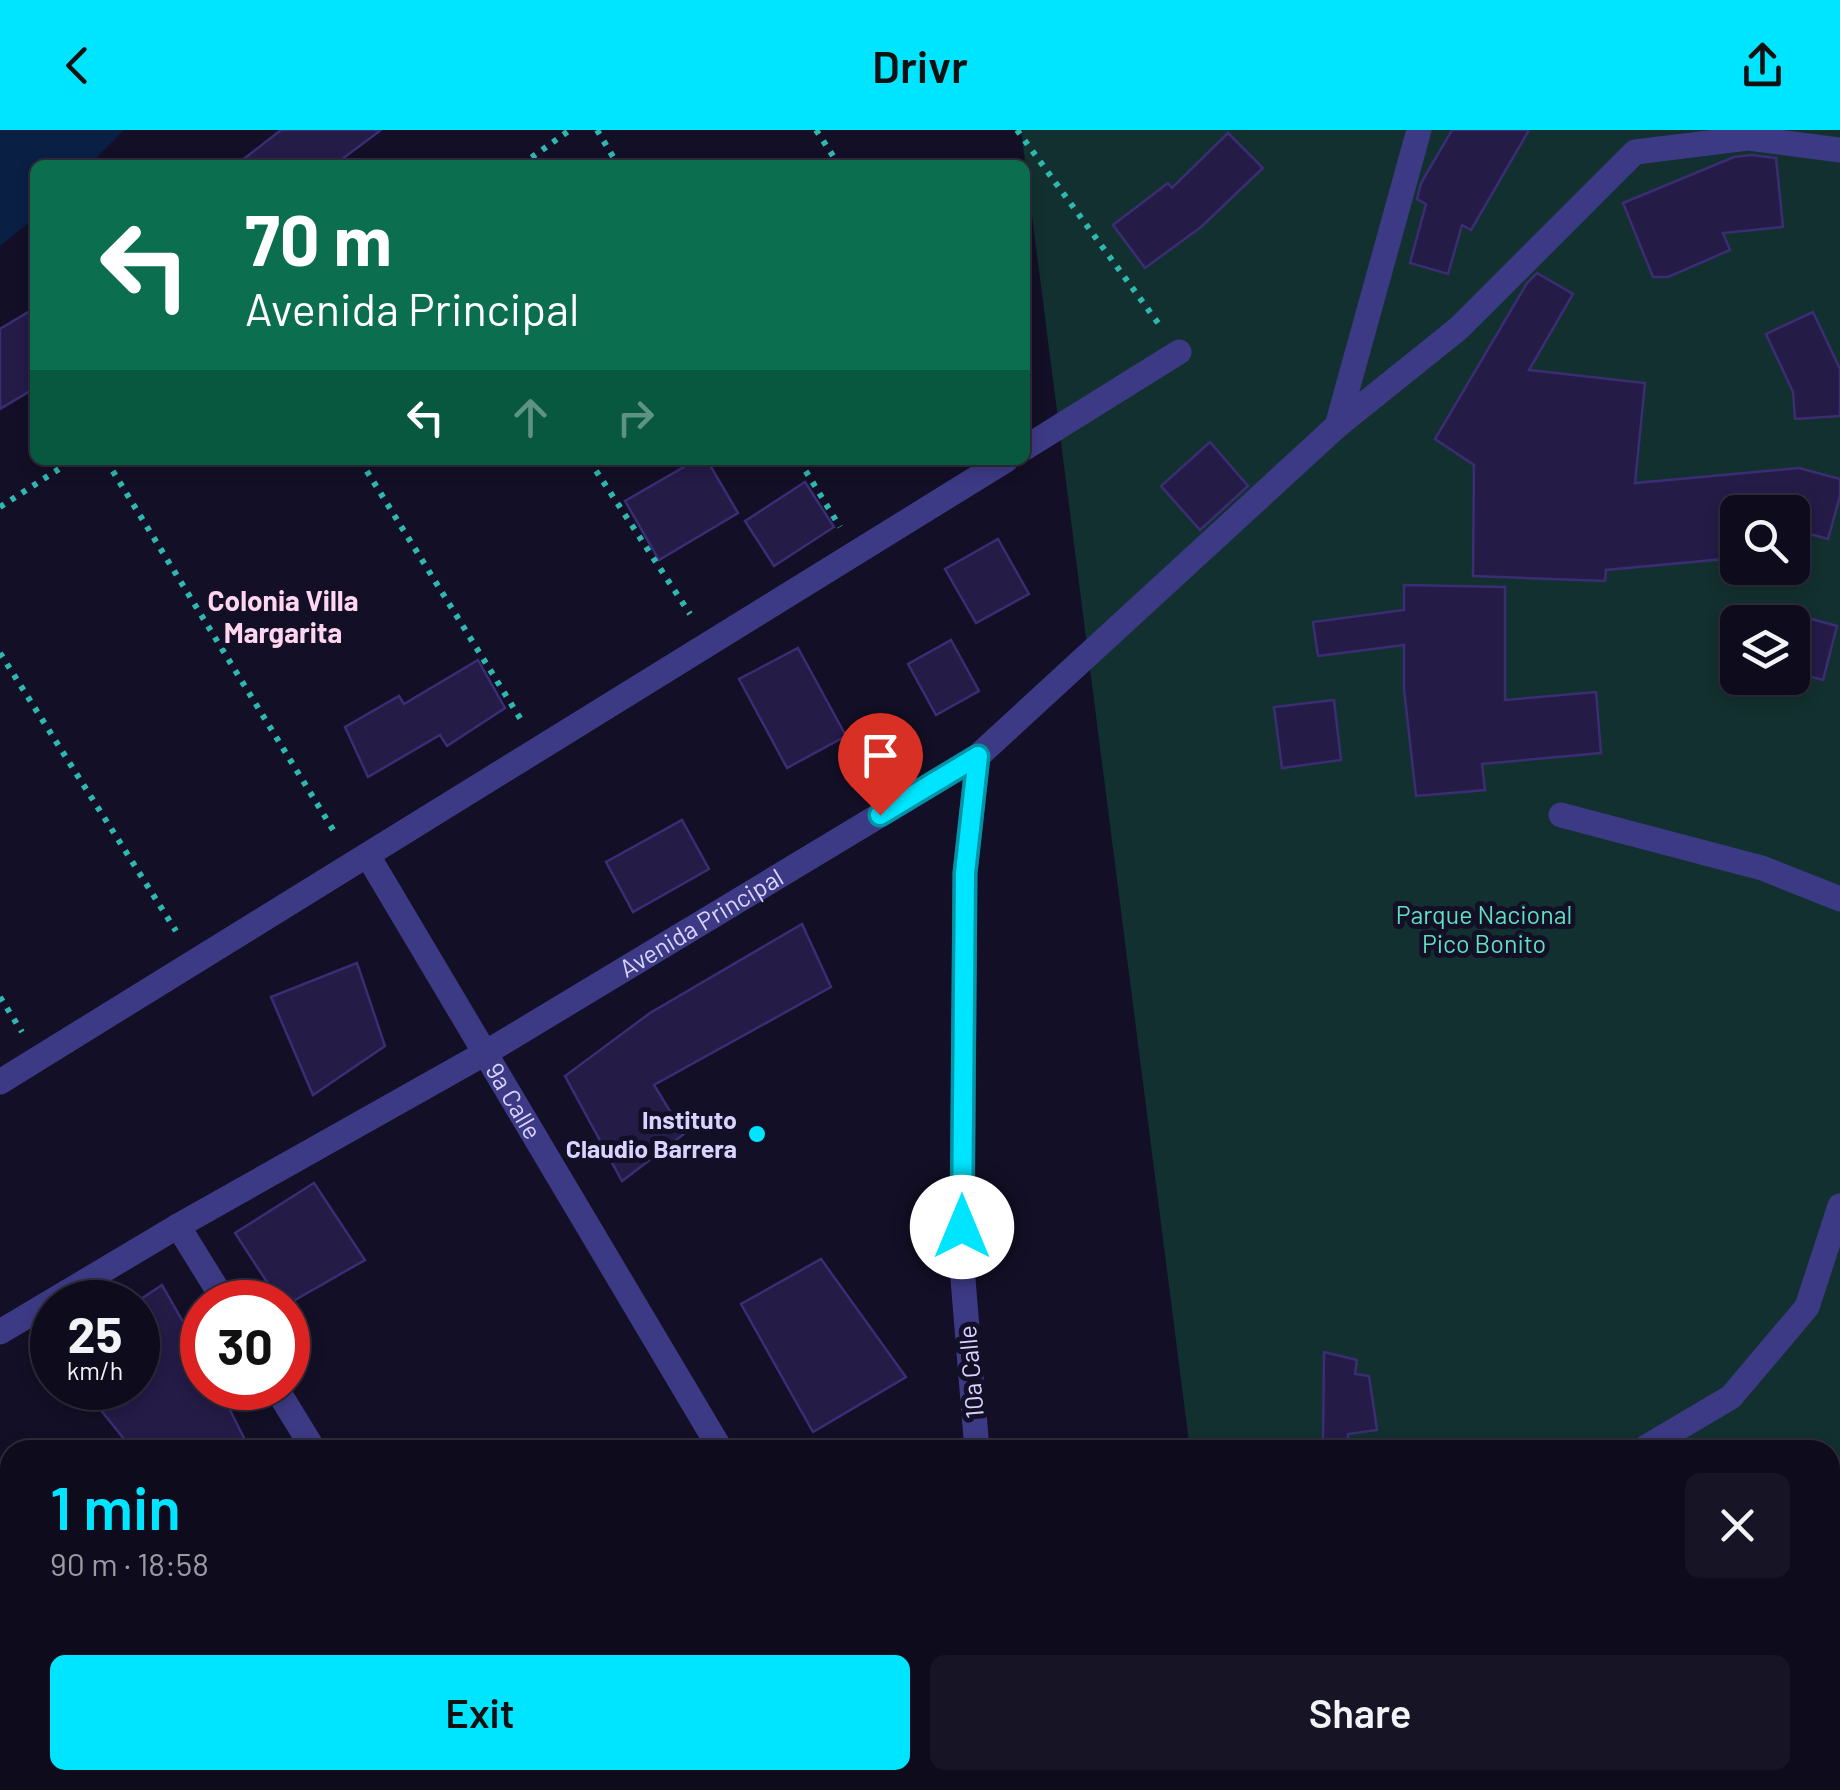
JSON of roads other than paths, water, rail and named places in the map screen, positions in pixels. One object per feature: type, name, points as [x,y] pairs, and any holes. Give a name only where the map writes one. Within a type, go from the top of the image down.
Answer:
[{"type":"street","points":[[1337,426],[1419,130]]},
{"type":"street","name":"Avenida Principal","points":[[0,1332],[178,1226],[487,1052],[978,756],[1337,426],[1459,328],[1636,152],[1748,138],[1840,150]]},
{"type":"street","points":[[1030,445],[1180,352]]},
{"type":"street","points":[[0,1082],[998,465]]},
{"type":"street","name":"10a Calle","points":[[976,1440],[962,1247],[965,873],[978,756]]},
{"type":"street","points":[[1560,815],[1762,868],[1840,899]]},
{"type":"street","name":"9a Calle","points":[[361,860],[487,1052],[715,1440]]},
{"type":"street","points":[[1658,1440],[1731,1397],[1807,1307],[1840,1206]]},
{"type":"street","points":[[178,1226],[211,1280]]},
{"type":"street","points":[[289,1410],[308,1440]]},
{"type":"water","points":[[0,130],[124,130],[94,160],[30,160],[30,222],[0,246]]},
{"type":"place","name":"Instituto Claudio Barrera","points":[[757,1134]]},
{"type":"district","name":"Colonia Villa Margarita","points":[[283,617]]},
{"type":"park label","name":"Parque Nacional Pico Bonito","points":[[1484,930]]}]
